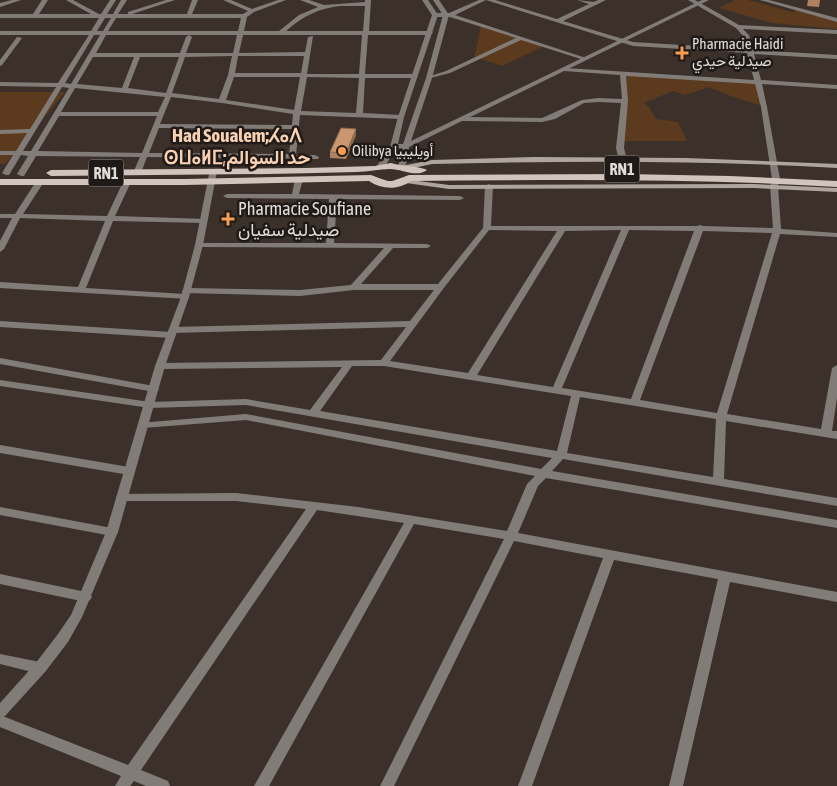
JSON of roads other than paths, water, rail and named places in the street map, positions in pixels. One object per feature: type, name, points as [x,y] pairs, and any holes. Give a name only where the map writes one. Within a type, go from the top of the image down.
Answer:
[{"type":"main road","points":[[582,165],[623,160],[774,175],[837,190]]},
{"type":"main road","name":"RN1","points":[[375,172],[374,181],[386,185],[406,173],[582,165],[774,175],[837,184]]},
{"type":"main road","name":"RN1","points":[[3,173],[137,173],[299,180],[375,172],[391,166],[406,173],[608,177],[837,175]]},
{"type":"main road","points":[[406,173],[425,185],[490,186],[774,175],[837,166]]},
{"type":"main road","name":"RN1","points":[[0,182],[127,182],[212,176],[375,172]]},
{"type":"street","points":[[0,5],[18,0]]},
{"type":"street","points":[[34,17],[45,0]]},
{"type":"street","points":[[69,0],[101,17]]},
{"type":"street","points":[[3,173],[33,131],[113,0]]},
{"type":"street","points":[[21,174],[124,0]]},
{"type":"street","points":[[116,16],[172,0]]},
{"type":"street","points":[[189,16],[195,0]]},
{"type":"street","points":[[227,0],[252,10]]},
{"type":"street","points":[[0,16],[244,16],[252,10],[283,0]]},
{"type":"street","points":[[303,0],[322,6]]},
{"type":"street","points":[[375,172],[384,164],[394,147],[401,117],[430,35],[435,15],[425,0]]},
{"type":"street","points":[[436,0],[448,15]]},
{"type":"street","points":[[448,15],[484,0]]},
{"type":"street","points":[[488,0],[558,20],[621,41],[648,46],[837,57]]},
{"type":"street","points":[[580,0],[594,4]]},
{"type":"street","points":[[558,20],[603,0]]},
{"type":"street","points":[[394,147],[406,146],[566,70],[694,2],[706,0]]},
{"type":"street","points":[[763,0],[837,20]]},
{"type":"street","points":[[281,33],[295,18],[322,6],[367,2],[359,116]]},
{"type":"street","points":[[694,2],[738,27],[746,35],[764,107],[774,175],[777,230],[721,417],[718,481]]},
{"type":"street","points":[[435,15],[448,15],[586,59]]},
{"type":"street","points":[[406,173],[406,146],[448,15]]},
{"type":"street","points":[[222,101],[231,75],[244,16]]},
{"type":"street","points":[[738,27],[837,32]]},
{"type":"street","points":[[0,33],[311,37],[365,35]]},
{"type":"street","points":[[102,35],[189,37],[281,33],[430,35]]},
{"type":"street","points":[[0,38],[91,35]]},
{"type":"street","points":[[137,173],[169,94],[189,37]]},
{"type":"street","points":[[292,157],[297,113],[311,37]]},
{"type":"street","points":[[0,63],[19,38]]},
{"type":"street","points":[[429,78],[448,72],[521,38]]},
{"type":"street","points":[[90,55],[308,54]]},
{"type":"street","points":[[124,90],[138,55]]},
{"type":"street","points":[[566,70],[837,87]]},
{"type":"street","points":[[623,160],[620,148],[625,101],[624,74]]},
{"type":"street","points":[[231,75],[415,76]]},
{"type":"street","points":[[0,84],[62,85],[169,94],[297,113],[401,117]]},
{"type":"street","points":[[462,119],[542,120],[588,101],[625,101]]},
{"type":"street","points":[[56,114],[161,114]]},
{"type":"street","points":[[156,126],[295,127]]},
{"type":"street","points":[[0,132],[33,131]]},
{"type":"street","points":[[0,153],[315,157]]},
{"type":"street","points":[[0,712],[40,668],[63,638],[86,597],[112,532],[160,366],[185,294],[199,246],[212,176]]},
{"type":"street","points":[[295,196],[299,180]]},
{"type":"street","points":[[0,249],[17,216],[40,182]]},
{"type":"street","points":[[81,290],[127,182]]},
{"type":"street","points":[[421,197],[425,185]]},
{"type":"street","points":[[384,363],[440,287],[487,228],[490,186]]},
{"type":"street","points":[[227,196],[460,198]]},
{"type":"street","points":[[330,246],[333,197]]},
{"type":"street","points":[[0,216],[204,221]]},
{"type":"street","points":[[487,228],[626,229],[700,227],[837,235]]},
{"type":"street","points":[[634,403],[700,227]]},
{"type":"street","points":[[471,377],[562,228]]},
{"type":"street","points":[[556,390],[626,229]]},
{"type":"street","points":[[199,246],[427,246]]},
{"type":"street","points":[[354,287],[391,246]]},
{"type":"street","points":[[0,285],[185,294],[300,293],[354,287],[440,287]]},
{"type":"street","points":[[0,324],[172,332],[413,324]]},
{"type":"street","points":[[0,361],[154,388]]},
{"type":"street","points":[[313,413],[350,363]]},
{"type":"street","points":[[160,366],[384,363],[832,434],[837,368]]},
{"type":"street","points":[[0,383],[150,405],[246,402],[837,502]]},
{"type":"street","points":[[387,786],[512,536],[533,484],[541,473],[560,455],[576,394]]},
{"type":"street","points":[[144,425],[246,418],[541,473],[837,524]]},
{"type":"street","points":[[0,450],[129,471]]},
{"type":"street","points":[[122,497],[236,497],[314,506],[512,536],[837,597]]},
{"type":"street","points":[[122,786],[314,506]]},
{"type":"street","points":[[0,511],[112,532]]},
{"type":"street","points":[[261,786],[411,520]]},
{"type":"street","points":[[525,786],[610,554]]},
{"type":"street","points":[[676,786],[725,576]]},
{"type":"street","points":[[0,579],[86,597]]},
{"type":"street","points":[[0,659],[40,668]]},
{"type":"street","points":[[0,721],[163,786]]},
{"type":"place","name":"Pharmacie Haidi صيدلية حيدي","points":[[682,53]]},
{"type":"place","name":"Oilibya أويليبيا","points":[[342,151]]},
{"type":"place","name":"Pharmacie Soufiane صيدلية سفيان","points":[[228,219]]},
{"type":"district","name":"Had Soualem;ⵃⴰⴷ ⵙⵡⴰⵍⵎ;حد السوالم","points":[[237,146]]}]
